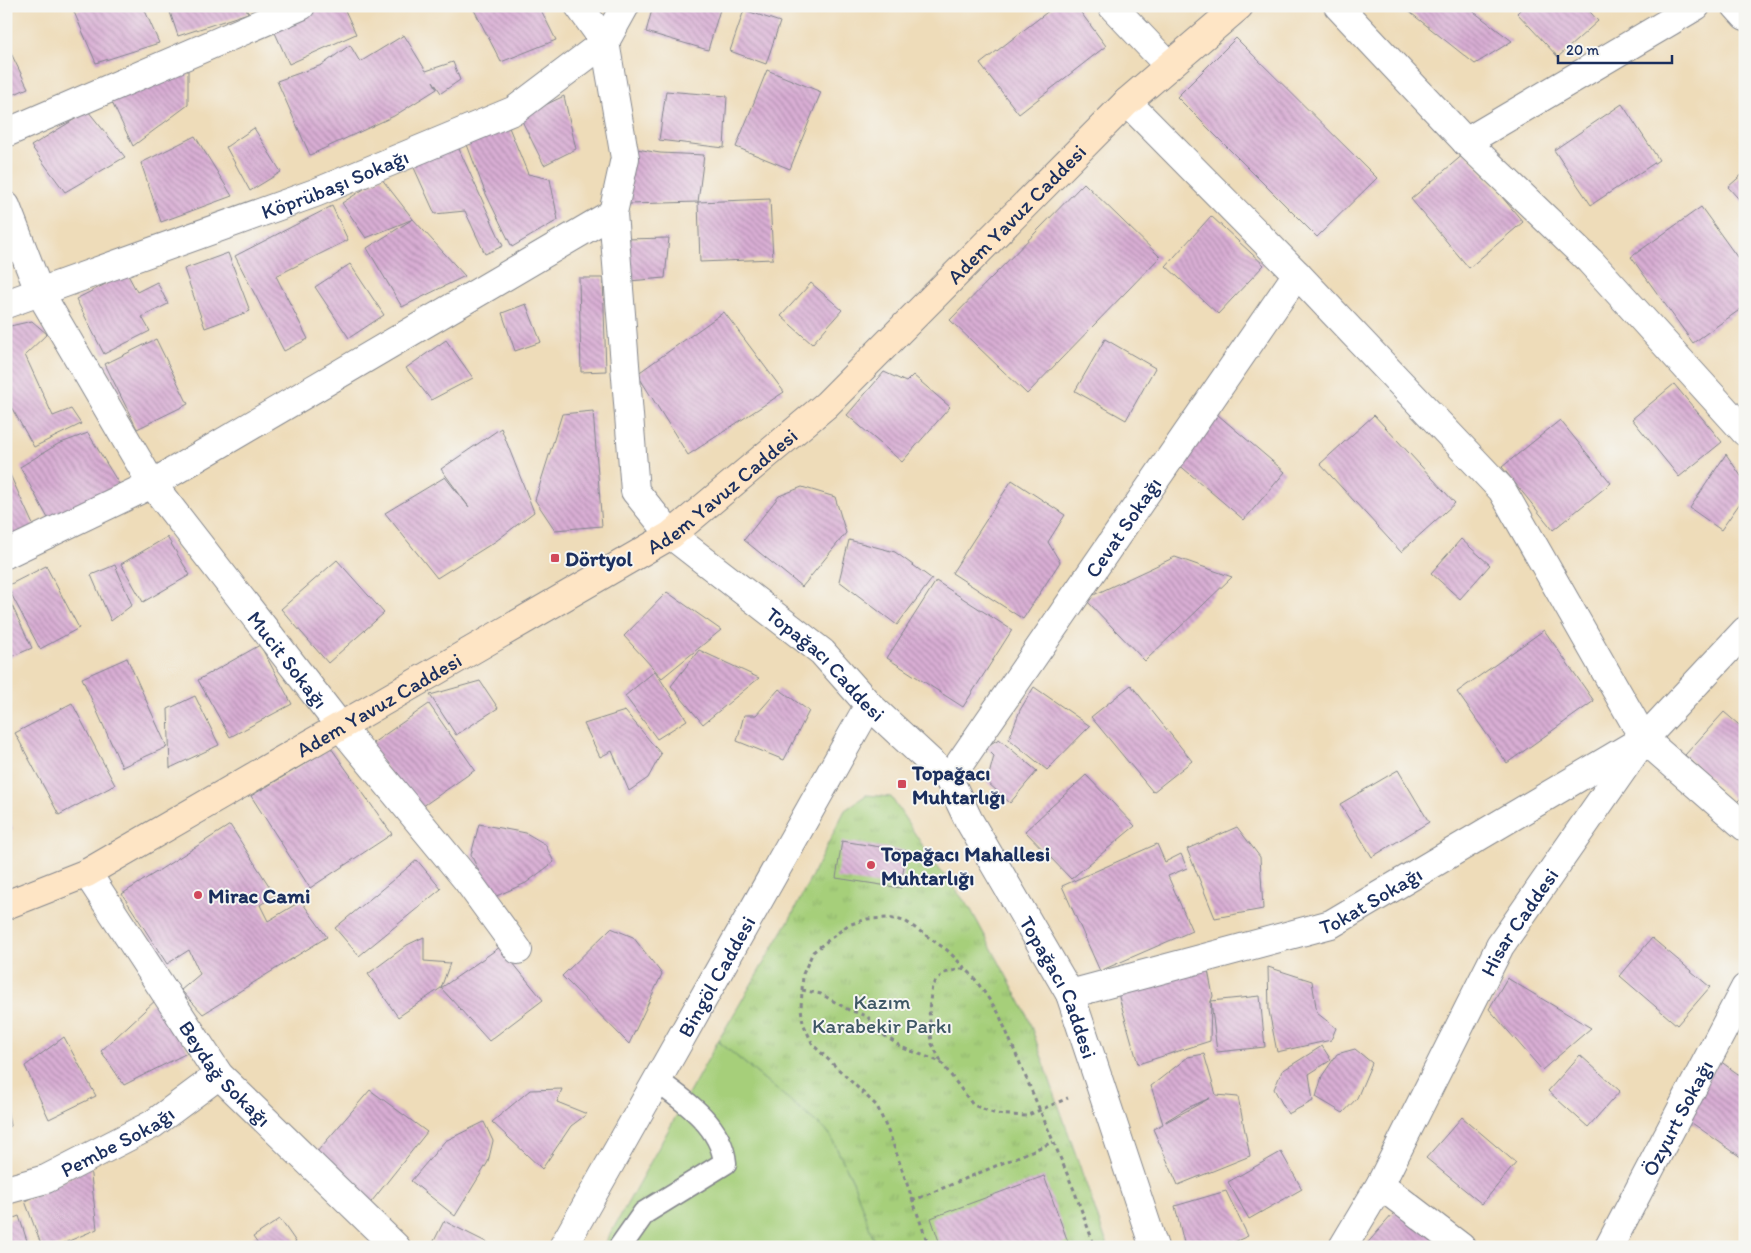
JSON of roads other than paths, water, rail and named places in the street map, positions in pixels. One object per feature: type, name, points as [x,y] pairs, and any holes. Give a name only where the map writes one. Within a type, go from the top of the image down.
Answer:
[{"type":"street","points":[[6,133],[259,15],[301,6]]},
{"type":"street","points":[[579,6],[606,42]]},
{"type":"street","name":"Köprübaşı Sokağı","points":[[6,304],[315,193],[515,110],[606,42],[625,6]]},
{"type":"street","points":[[1112,6],[1169,66]]},
{"type":"street","name":"Adem Yavuz Caddesi","points":[[6,905],[87,873],[671,535],[826,405],[1127,102],[1239,6]]},
{"type":"street","points":[[1338,6],[1466,142],[1590,262],[1745,432]]},
{"type":"street","points":[[1466,142],[1696,6]]},
{"type":"street","points":[[1736,6],[1745,16]]},
{"type":"street","name":"Topağacı Caddesi","points":[[606,42],[625,158],[613,213],[636,491],[671,535],[822,652],[870,705],[949,779],[968,818],[1070,994],[1154,1247]]},
{"type":"street","points":[[1127,102],[1297,274],[1502,490],[1644,739],[1745,827]]},
{"type":"street","name":"Mucit Sokağı","points":[[6,206],[39,291],[152,484],[340,726],[467,880],[518,950]]},
{"type":"street","points":[[6,554],[152,484],[613,213]]},
{"type":"street","name":"Cevat Sokağı","points":[[949,779],[1297,274]]},
{"type":"street","name":"Hisar Caddesi","points":[[1343,1247],[1380,1185],[1500,946],[1644,739],[1745,631]]},
{"type":"street","name":"Bingöl Caddesi","points":[[563,1247],[870,705]]},
{"type":"street","name":"Tokat Sokağı","points":[[1070,994],[1331,924],[1644,739]]},
{"type":"street","name":"Beydağ Sokağı","points":[[87,873],[218,1075],[384,1243]]},
{"type":"street","name":"Özyurt Sokağı","points":[[1609,1247],[1745,988]]},
{"type":"street","name":"Pembe Sokağı","points":[[6,1190],[46,1179],[153,1124],[218,1075]]},
{"type":"street","points":[[1380,1185],[1461,1247]]},
{"type":"lane","points":[[620,1247],[644,1213],[725,1163],[724,1152],[706,1121],[682,1099],[657,1081]]},
{"type":"place","name":"Dörtyol","points":[[555,558]]},
{"type":"place","name":"Topağacı Muhtarlığı","points":[[902,784]]},
{"type":"place","name":"Topağacı Mahallesi Muhtarlığı","points":[[871,865]]},
{"type":"place","name":"Mirac Cami","points":[[198,895]]},
{"type":"park label","name":"Kazım Karabekir Parkı","points":[[882,1013]]}]
